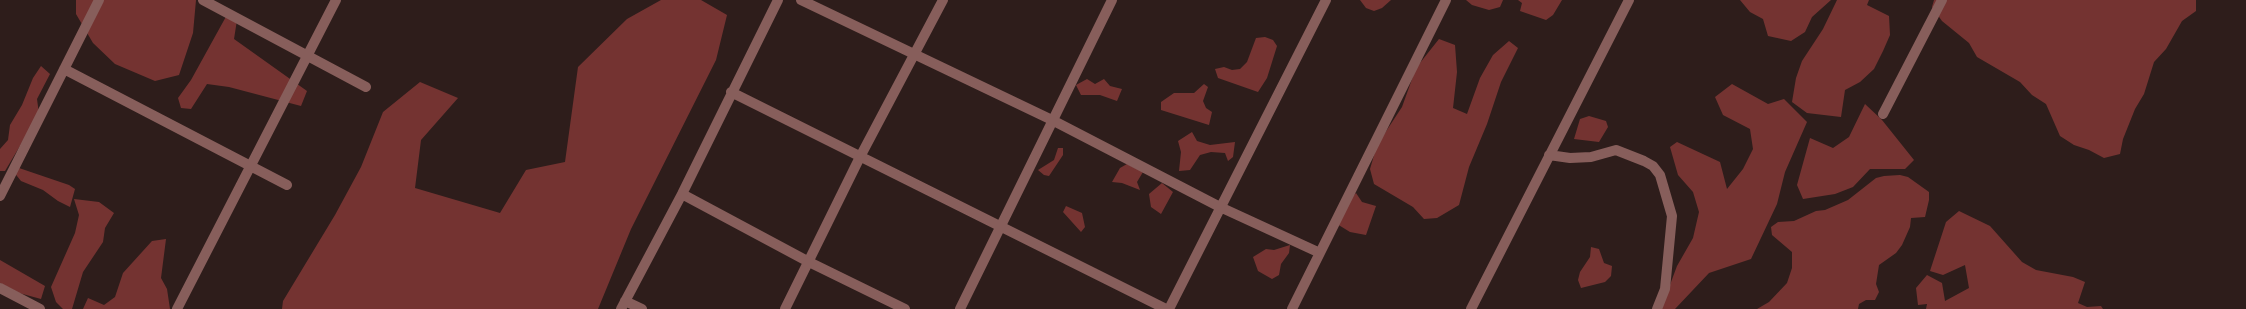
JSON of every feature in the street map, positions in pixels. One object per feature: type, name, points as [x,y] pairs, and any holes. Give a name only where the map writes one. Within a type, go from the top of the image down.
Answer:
[{"type":"street","points":[[0,196],[100,0]]},
{"type":"street","points":[[203,0],[366,87]]},
{"type":"street","points":[[177,309],[336,0]]},
{"type":"street","points":[[642,309],[623,305],[682,194],[731,92],[778,0]]},
{"type":"street","points":[[801,0],[1052,120],[1220,207],[1320,253]]},
{"type":"street","points":[[785,309],[860,157],[943,0]]},
{"type":"street","points":[[960,309],[1112,0]]},
{"type":"street","points":[[731,92],[1168,309],[1326,0]]},
{"type":"street","points":[[1292,309],[1446,0]]},
{"type":"street","points":[[1471,309],[1629,0]]},
{"type":"street","points":[[1883,114],[1942,0]]},
{"type":"street","points":[[64,69],[287,185]]},
{"type":"street","points":[[1549,155],[1570,158],[1591,157],[1616,150],[1654,166],[1660,174],[1672,216],[1666,290],[1657,309]]},
{"type":"street","points":[[682,194],[809,262],[905,309]]},
{"type":"street","points":[[0,288],[40,309]]},
{"type":"shaded area","points":[[76,0],[196,0],[193,33],[179,75],[155,81],[115,64],[93,43],[76,14]]},
{"type":"shaded area","points":[[661,0],[701,0],[727,15],[716,60],[631,229],[598,309],[282,309],[283,301],[335,215],[361,167],[383,112],[420,82],[458,98],[421,140],[415,188],[500,213],[526,170],[565,162],[578,67],[627,19]]},
{"type":"shaded area","points":[[1360,0],[1391,0],[1382,8],[1374,11],[1366,8]]},
{"type":"shaded area","points":[[1466,0],[1503,0],[1500,7],[1489,10],[1472,5]]},
{"type":"shaded area","points":[[1518,0],[1562,0],[1553,15],[1546,20],[1520,11],[1522,3]]},
{"type":"shaded area","points":[[1740,0],[1831,0],[1812,17],[1805,32],[1791,41],[1768,36],[1763,19],[1750,12]]},
{"type":"shaded area","points":[[1837,0],[1869,0],[1867,5],[1889,16],[1890,35],[1874,69],[1860,82],[1845,90],[1841,117],[1807,113],[1792,102],[1796,78],[1802,61],[1823,29]]},
{"type":"shaded area","points":[[1934,0],[2196,0],[2196,11],[2182,21],[2166,49],[2154,62],[2144,94],[2135,109],[2123,139],[2120,154],[2104,158],[2089,150],[2074,145],[2060,136],[2046,104],[2032,95],[2020,82],[1977,57],[1969,43],[1942,21],[1932,7]]},
{"type":"shaded area","points":[[228,13],[237,20],[234,39],[307,91],[301,106],[229,87],[207,84],[191,109],[181,108],[178,98],[191,80]]},
{"type":"shaded area","points":[[1265,37],[1273,40],[1277,46],[1267,78],[1258,92],[1218,78],[1215,69],[1224,67],[1232,70],[1240,69],[1247,62],[1256,38]]},
{"type":"shaded area","points":[[1439,39],[1455,45],[1457,72],[1453,108],[1467,114],[1480,78],[1493,55],[1509,41],[1518,48],[1501,82],[1487,124],[1469,167],[1459,205],[1437,218],[1424,219],[1413,207],[1374,184],[1370,169],[1377,145],[1402,107],[1416,68]]},
{"type":"shaded area","points":[[41,66],[50,74],[37,99],[39,114],[5,171],[0,171],[0,149],[8,140],[10,125],[22,105],[33,78]]},
{"type":"shaded area","points":[[1087,79],[1095,84],[1104,79],[1110,86],[1122,89],[1117,101],[1100,95],[1081,95],[1076,85]]},
{"type":"shaded area","points":[[1204,84],[1208,87],[1203,101],[1206,108],[1212,112],[1209,125],[1161,110],[1161,102],[1174,93],[1194,93]]},
{"type":"shaded area","points":[[1732,84],[1768,104],[1784,99],[1807,122],[1785,172],[1777,204],[1751,259],[1709,273],[1675,309],[1661,309],[1677,266],[1693,238],[1699,212],[1693,192],[1678,175],[1670,147],[1677,142],[1720,162],[1727,189],[1743,169],[1753,149],[1750,129],[1723,115],[1715,97]]},
{"type":"shaded area","points":[[1865,104],[1882,120],[1914,160],[1905,169],[1870,169],[1853,187],[1835,194],[1803,199],[1797,185],[1810,138],[1833,148],[1849,137]]},
{"type":"shaded area","points":[[1589,116],[1606,121],[1608,127],[1599,142],[1574,139],[1580,119]]},
{"type":"shaded area","points":[[1192,132],[1197,141],[1210,145],[1235,142],[1233,157],[1228,161],[1225,153],[1211,152],[1200,155],[1190,170],[1179,171],[1181,152],[1178,141]]},
{"type":"shaded area","points":[[1058,148],[1063,148],[1063,155],[1049,176],[1044,175],[1038,170],[1054,160]]},
{"type":"shaded area","points":[[1127,164],[1143,172],[1137,182],[1140,190],[1122,183],[1112,182],[1120,168]]},
{"type":"shaded area","points":[[19,168],[69,185],[75,189],[70,207],[58,201],[43,190],[21,181],[13,171]]},
{"type":"shaded area","points":[[1900,175],[1908,177],[1929,192],[1929,200],[1925,217],[1911,218],[1910,227],[1902,245],[1896,253],[1879,265],[1876,284],[1879,292],[1875,300],[1866,300],[1859,304],[1858,309],[1757,309],[1769,302],[1787,283],[1792,268],[1792,252],[1772,235],[1771,227],[1778,222],[1794,221],[1816,211],[1825,210],[1848,200],[1876,178]]},
{"type":"shaded area","points":[[1162,183],[1173,192],[1161,214],[1151,207],[1149,194]]},
{"type":"shaded area","points":[[1356,193],[1362,202],[1376,206],[1366,235],[1350,232],[1337,224],[1343,205]]},
{"type":"shaded area","points":[[74,199],[99,202],[114,213],[105,228],[103,242],[83,272],[72,309],[63,309],[56,302],[51,287],[75,233],[79,215]]},
{"type":"shaded area","points":[[1066,206],[1082,213],[1085,227],[1081,232],[1063,212]]},
{"type":"shaded area","points":[[1959,211],[1990,226],[2022,262],[2036,270],[2073,277],[2085,282],[2078,303],[2087,307],[2101,306],[2103,309],[1926,309],[1927,304],[1918,305],[1916,288],[1927,275],[1942,283],[1945,301],[1969,288],[1965,265],[1943,275],[1930,271],[1946,222]]},
{"type":"shaded area","points":[[166,239],[161,278],[167,289],[170,309],[83,309],[88,298],[104,305],[115,297],[123,273],[152,241]]},
{"type":"shaded area","points":[[1290,245],[1289,253],[1281,264],[1279,275],[1272,279],[1258,271],[1253,257],[1266,249],[1274,250]]},
{"type":"shaded area","points":[[1591,247],[1599,249],[1604,263],[1612,266],[1611,276],[1605,282],[1581,288],[1578,280],[1580,272],[1590,257]]},
{"type":"shaded area","points":[[0,260],[45,286],[41,299],[19,293],[0,283]]}]
